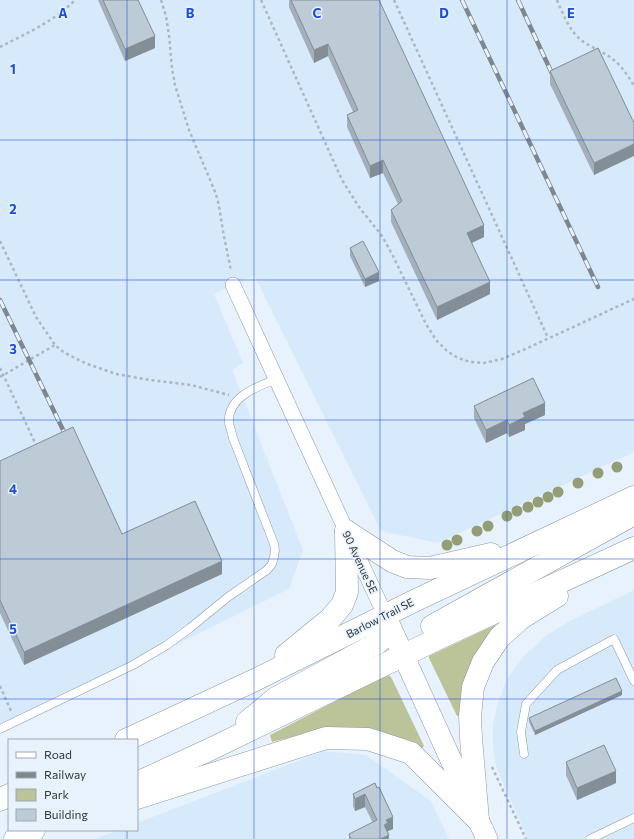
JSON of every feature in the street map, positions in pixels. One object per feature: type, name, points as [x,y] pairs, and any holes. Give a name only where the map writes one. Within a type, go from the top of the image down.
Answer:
[{"type":"main road","name":"Barlow Trail SE","points":[[128,739],[255,680],[385,615],[634,497]]},
{"type":"main road","points":[[403,655],[428,629],[634,514]]},
{"type":"main road","points":[[346,531],[392,561],[408,567],[430,568],[484,556],[559,532]]},
{"type":"main road","points":[[255,680],[330,619],[342,606],[347,592],[346,531]]},
{"type":"main road","points":[[138,783],[213,748],[403,655],[634,548]]},
{"type":"main road","points":[[483,829],[472,745],[470,716],[473,687],[483,662],[499,638],[520,619],[634,552]]},
{"type":"main road","points":[[213,748],[276,698],[376,644],[386,635],[385,615]]},
{"type":"main road","points":[[138,798],[326,738],[368,739],[411,753],[483,829]]},
{"type":"street","name":"90 Avenue SE","points":[[233,285],[483,829]]},
{"type":"lane","points":[[0,729],[149,656],[167,645],[228,597],[271,566],[275,550],[274,544],[233,438],[229,423],[229,416],[234,404],[240,398],[256,388],[276,379]]},
{"type":"lane","points":[[524,754],[521,732],[526,704],[557,670],[614,639],[634,681]]},
{"type":"lane","points":[[590,839],[634,818]]},
{"type":"path","points":[[0,47],[31,31],[57,15],[75,0]]},
{"type":"path","points":[[161,0],[167,22],[175,85],[190,130],[216,194],[233,285]]},
{"type":"path","points":[[261,0],[337,171],[347,190],[382,236],[426,324],[436,340],[447,351],[458,358],[470,362],[484,363],[502,359],[634,299]]},
{"type":"path","points":[[394,0],[548,338]]},
{"type":"path","points":[[557,0],[571,28],[580,39],[610,57],[619,65],[634,86]]},
{"type":"path","points":[[0,241],[44,330],[55,345],[69,355],[85,363],[116,374],[191,385],[240,398]]},
{"type":"path","points":[[0,377],[55,345]]},
{"type":"path","points":[[0,368],[37,448]]},
{"type":"path","points":[[0,686],[16,721]]},
{"type":"path","points":[[491,764],[526,839]]},
{"type":"shaded area","points":[[0,0],[634,0],[634,452],[438,543],[381,531],[254,275],[214,294],[243,363],[232,370],[303,550],[289,589],[0,732]]},
{"type":"shaded area","points":[[634,590],[634,839],[528,839],[495,763],[493,725],[497,706],[507,679],[523,657],[546,636],[568,622]]},
{"type":"shaded area","points":[[324,751],[366,755],[431,801],[449,839],[95,839],[116,831],[138,831],[138,823]]},
{"type":"green space","points":[[495,625],[498,631],[464,715],[457,716],[429,656]]},
{"type":"green space","points":[[388,675],[392,679],[424,746],[418,752],[318,731],[272,742],[270,735]]},
{"type":"building","points":[[103,0],[138,0],[155,36],[125,49]]},
{"type":"building","points":[[291,0],[379,0],[484,225],[467,233],[490,282],[437,307],[391,210],[402,201],[383,160],[370,166],[347,115],[358,110],[328,44],[314,50]]},
{"type":"building","points":[[598,48],[634,123],[634,144],[594,163],[550,71]]},
{"type":"building","points":[[363,241],[379,272],[365,279],[350,248]]},
{"type":"building","points":[[533,378],[545,403],[523,413],[525,417],[509,425],[507,420],[486,430],[474,406]]},
{"type":"building","points":[[73,427],[122,534],[195,501],[222,561],[24,652],[0,600],[0,461]]},
{"type":"building","points":[[616,678],[622,691],[535,731],[529,718]]},
{"type":"building","points":[[604,745],[616,771],[577,788],[566,762]]},
{"type":"building","points":[[375,783],[377,788],[379,787],[393,817],[386,820],[388,823],[384,825],[389,835],[380,839],[351,839],[349,834],[377,820],[365,794],[355,799],[353,794]]},
{"type":"railway","points":[[462,0],[598,287]]},
{"type":"railway","points":[[518,0],[555,80]]},
{"type":"railway","points":[[0,300],[66,436]]}]
